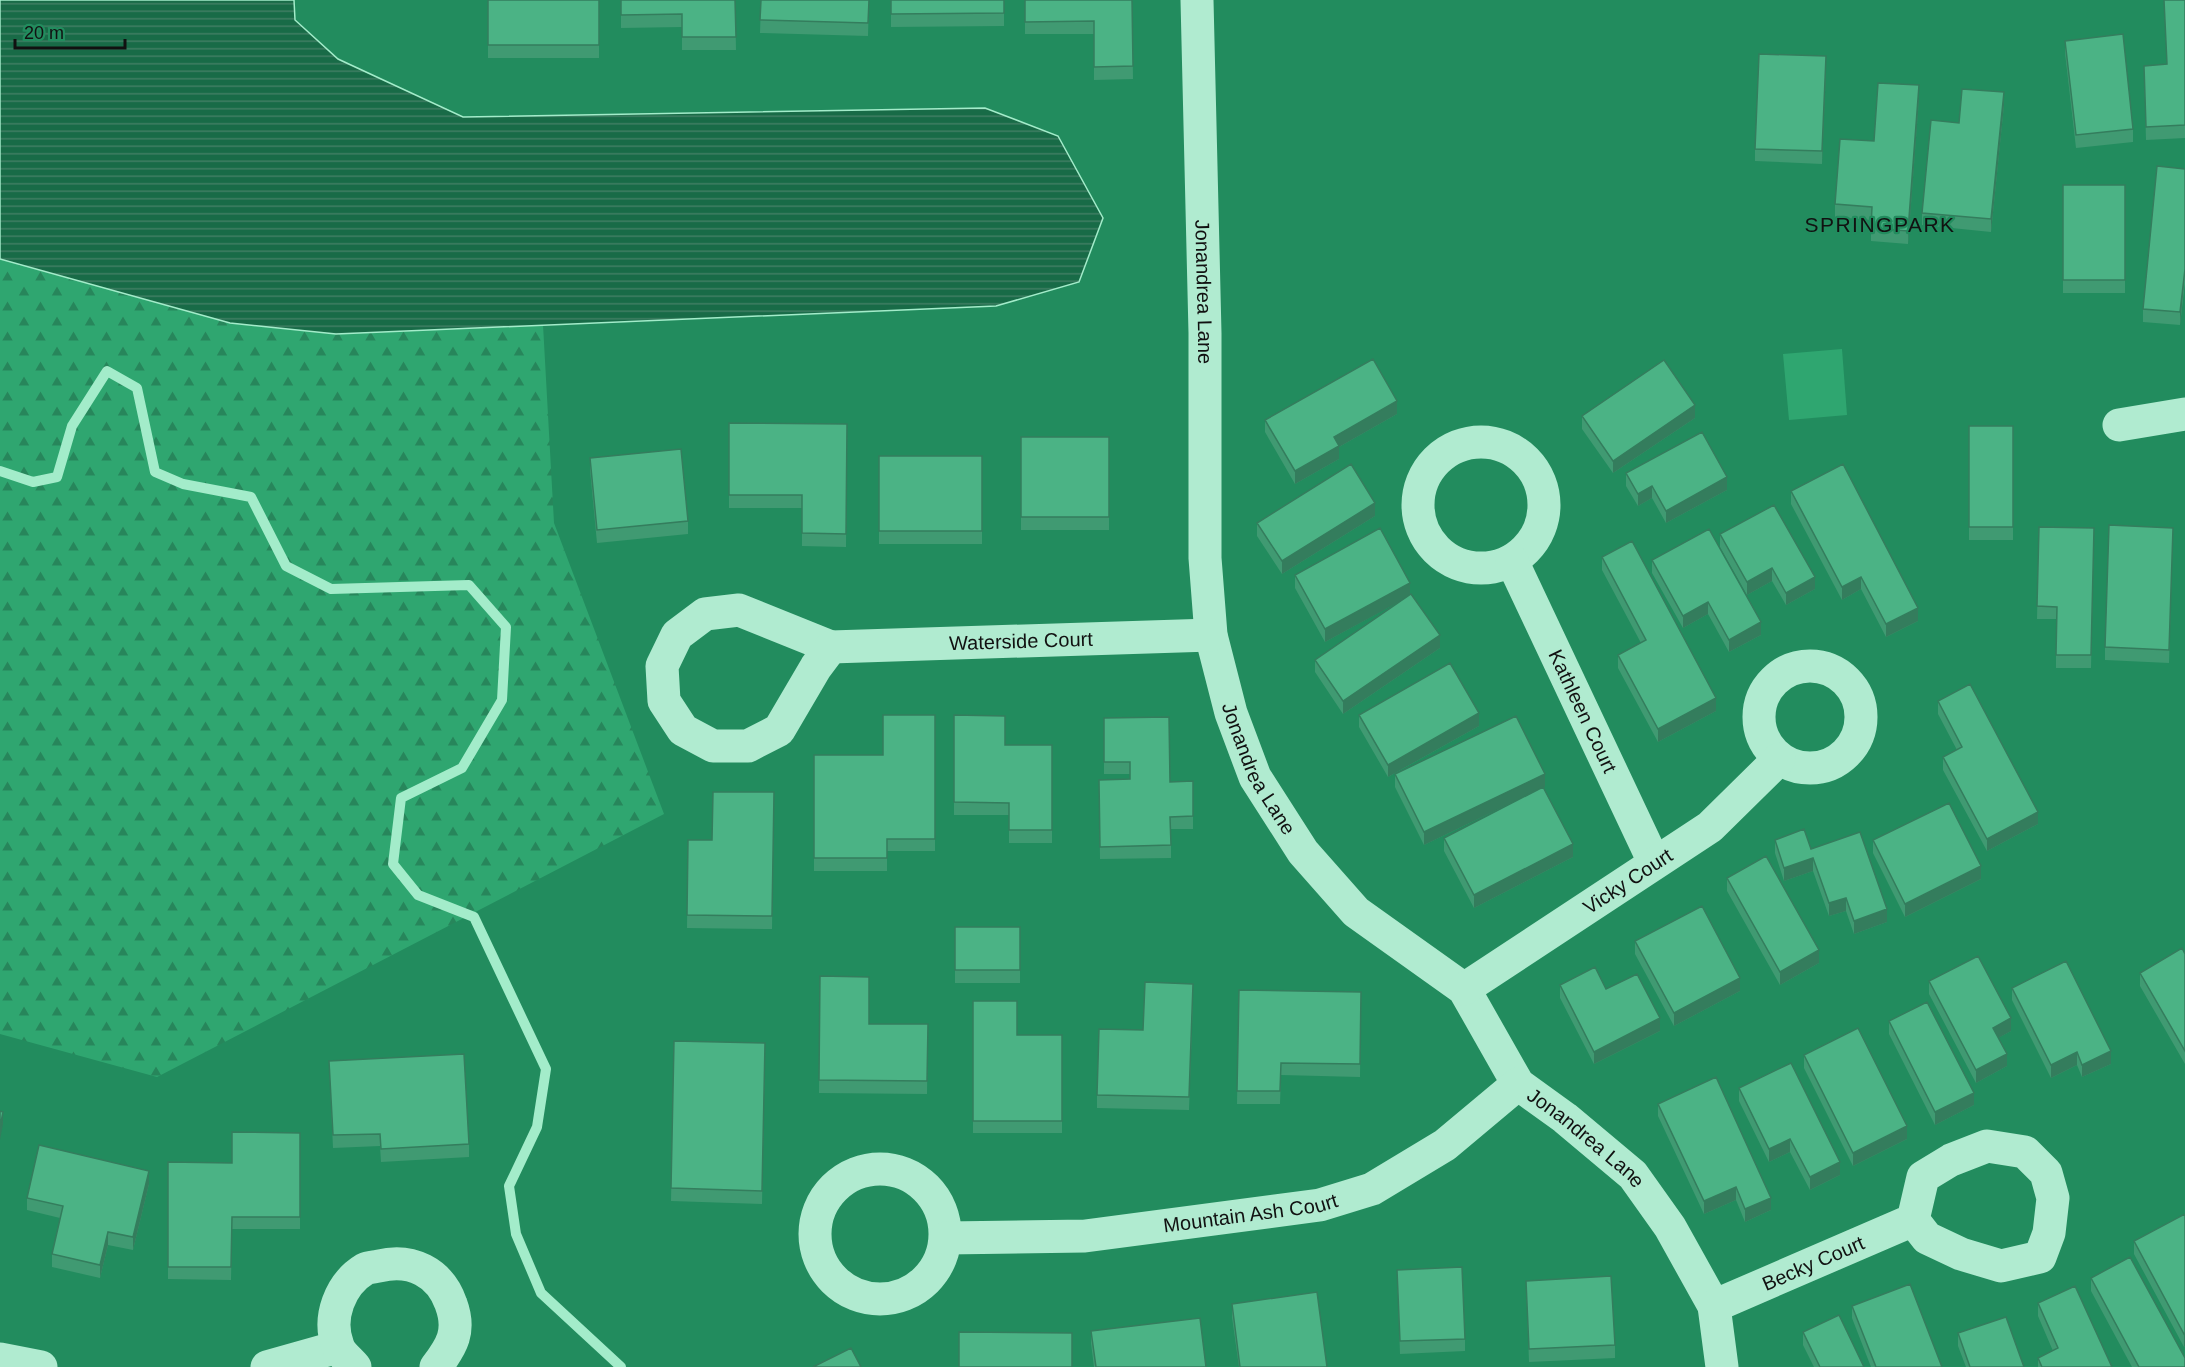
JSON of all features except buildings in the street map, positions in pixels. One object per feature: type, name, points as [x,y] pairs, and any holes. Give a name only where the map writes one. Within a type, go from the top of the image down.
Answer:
[{"type":"street","name":"Jonandrea Lane","points":[[1197,0],[1205,333],[1205,558],[1211,635],[1231,713],[1255,777],[1303,852],[1356,912],[1464,989],[1518,1084],[1565,1118],[1633,1175],[1670,1227],[1714,1306],[1722,1367]]},
{"type":"street","points":[[2119,425],[2185,414]]},
{"type":"street","name":"Kathleen Court","points":[[1512,561],[1654,862]]},
{"type":"street","name":"Waterside Court","points":[[831,647],[816,667],[779,730],[748,746],[713,746],[683,730],[664,700],[662,666],[677,635],[705,614],[739,610],[831,647],[1211,635]]},
{"type":"street","name":"Vicky Court","points":[[1464,989],[1710,827],[1779,759]]},
{"type":"street","name":"Mountain Ash Court","points":[[946,1238],[1085,1236],[1320,1206],[1372,1189],[1445,1145],[1518,1084]]},
{"type":"street","name":"Becky Court","points":[[1714,1306],[1912,1220]]},
{"type":"street","points":[[267,1367],[346,1357],[333,1317],[343,1289],[366,1269],[395,1262],[424,1269],[446,1289],[456,1317],[452,1347],[436,1367]]},
{"type":"street","points":[[0,1359],[40,1367]]},
{"type":"green space","points":[[0,259],[230,323],[336,334],[543,325],[554,523],[664,814],[157,1077],[0,1034]]},
{"type":"green space","points":[[1842,349],[1847,415],[1789,420],[1783,354]]},
{"type":"shaded area","points":[[0,0],[294,0],[295,20],[338,59],[463,117],[985,108],[1058,136],[1103,218],[1079,282],[996,306],[336,334],[230,323],[0,259]]},
{"type":"waterway","points":[[0,471],[33,482],[57,477],[72,426],[107,371],[137,388],[155,472],[183,484],[251,497],[286,566],[331,589],[469,585],[506,627],[502,700],[462,768],[401,798],[393,864],[418,895],[474,917],[546,1069],[537,1127],[509,1186],[516,1234],[541,1293],[621,1367]]},
{"type":"district","name":"SPRINGPARK","points":[[1880,224]]}]
